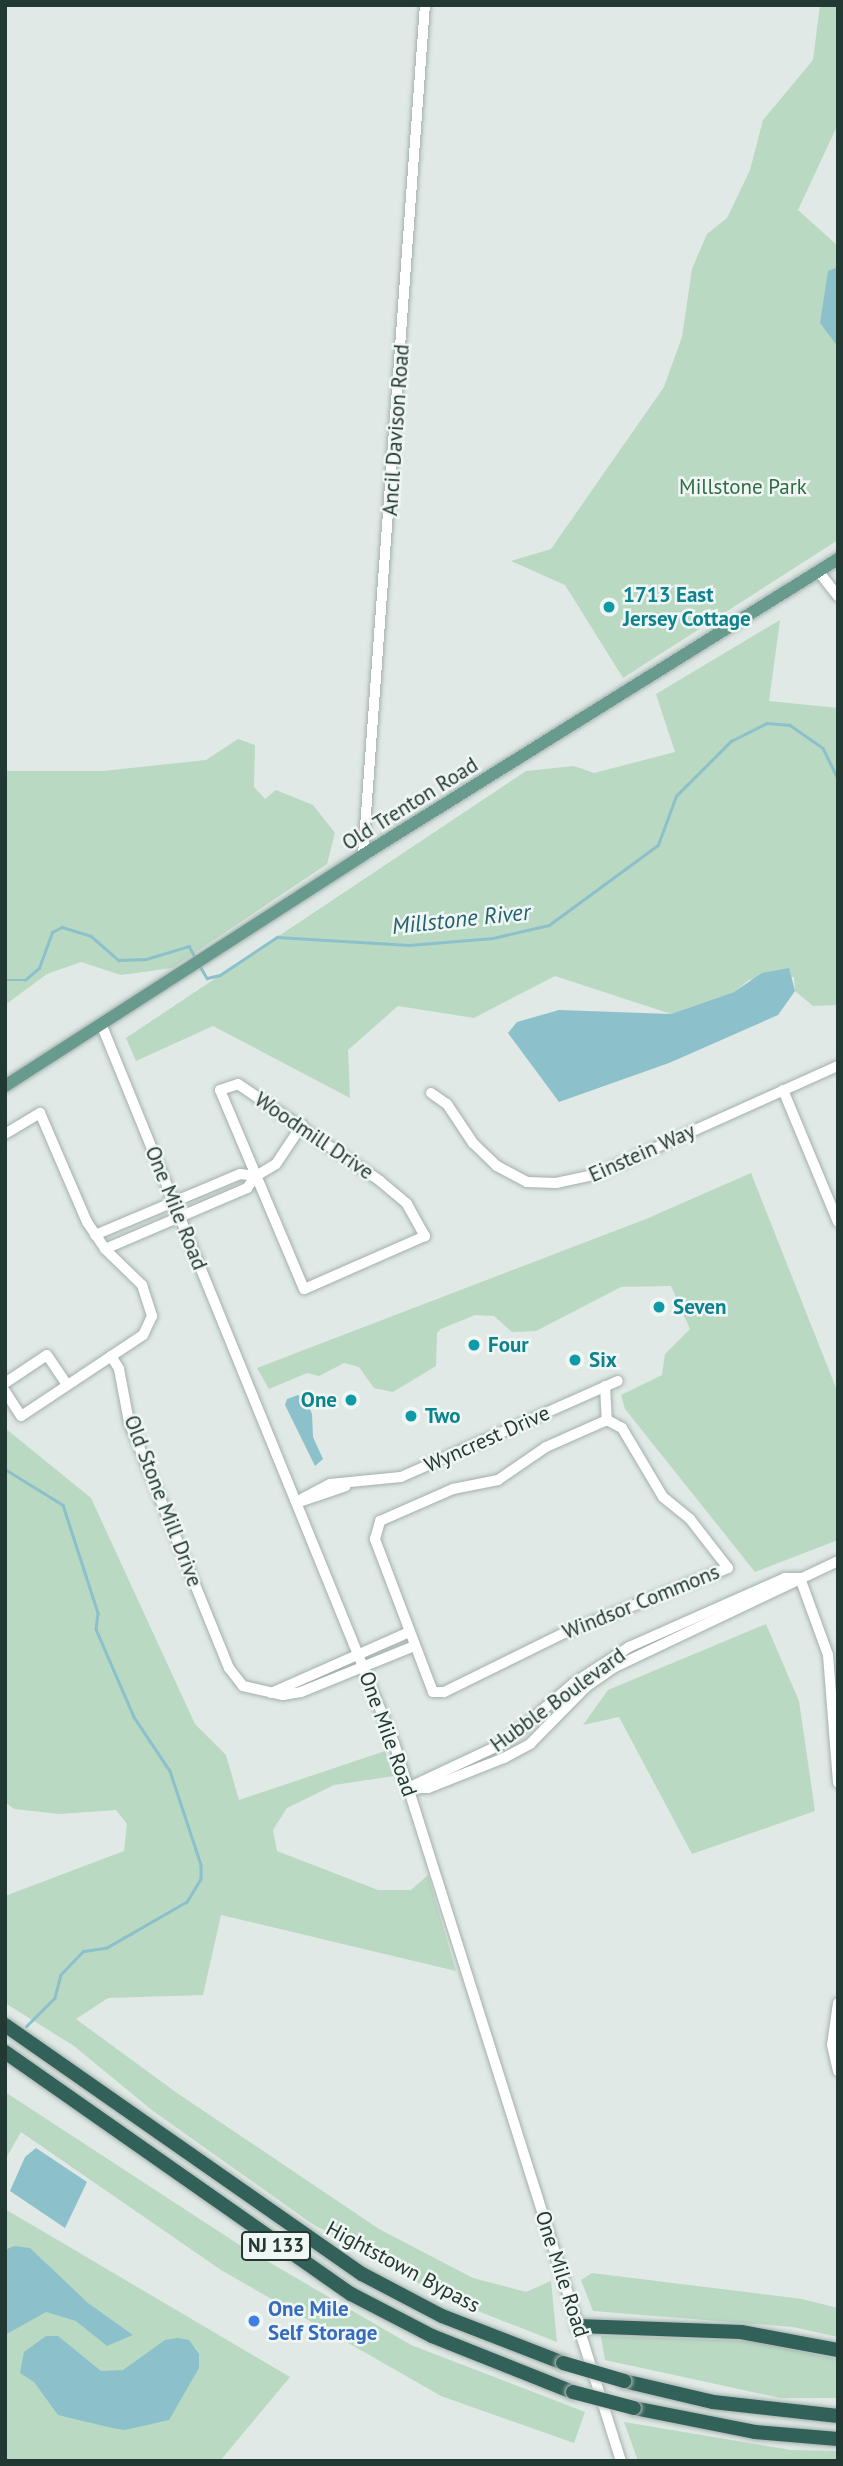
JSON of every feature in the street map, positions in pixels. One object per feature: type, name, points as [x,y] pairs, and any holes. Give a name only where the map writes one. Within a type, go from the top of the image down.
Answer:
[{"type":"highway","name":"Hightstown Bypass","points":[[5,2025],[362,2274],[442,2316],[563,2363],[624,2381],[735,2406],[838,2416]]},
{"type":"highway","name":"NJ 133","points":[[5,2052],[351,2294],[445,2342],[573,2392],[634,2408],[755,2432],[838,2439]]},
{"type":"highway","points":[[578,2326],[741,2332],[838,2350]]},
{"type":"main road","name":"Old Trenton Road","points":[[5,1086],[183,974],[363,855],[838,559]]},
{"type":"street","name":"Ancil Davison Road","points":[[363,855],[425,5]]},
{"type":"street","points":[[818,572],[838,596]]},
{"type":"street","name":"One Mile Road","points":[[102,1026],[364,1667],[409,1787],[621,2461]]},
{"type":"street","name":"Einstein Way","points":[[430,1093],[447,1104],[474,1143],[497,1166],[527,1182],[545,1184],[589,1177],[838,1066]]},
{"type":"street","name":"Woodmill Drive","points":[[239,1084],[302,1125],[407,1204],[425,1236],[304,1289],[220,1090],[239,1084]]},
{"type":"street","points":[[783,1090],[838,1222]]},
{"type":"street","points":[[5,1134],[40,1113],[95,1235],[105,1249],[142,1285],[152,1308],[149,1328],[21,1416],[5,1391]]},
{"type":"street","points":[[105,1249],[247,1188],[256,1176],[276,1164],[302,1125]]},
{"type":"street","points":[[95,1235],[240,1174],[256,1176]]},
{"type":"street","points":[[5,1383],[47,1355],[67,1385]]},
{"type":"street","name":"Old Stone Mill Drive","points":[[111,1356],[119,1369],[129,1422],[229,1668],[243,1686],[271,1693],[301,1692],[364,1667]]},
{"type":"street","name":"Wyncrest Drive","points":[[296,1502],[352,1483],[401,1477],[618,1381]]},
{"type":"street","points":[[605,1387],[607,1420]]},
{"type":"street","name":"Windsor Commons","points":[[607,1420],[622,1428],[663,1497],[690,1519],[728,1568],[564,1633],[444,1692],[428,1688],[374,1539],[380,1521],[453,1489],[498,1480],[546,1447],[607,1420]]},
{"type":"street","name":"Hubble Boulevard","points":[[409,1787],[425,1776],[504,1743],[582,1676],[629,1647],[785,1578],[800,1577],[838,1561]]},
{"type":"street","points":[[800,1577],[828,1655],[838,1783]]},
{"type":"street","name":"Hubble Boulevard","points":[[409,1787],[428,1788],[504,1758],[530,1744],[564,1708],[615,1667],[789,1588],[800,1577]]},
{"type":"street","points":[[271,1693],[407,1633]]},
{"type":"street","points":[[364,1667],[412,1647]]},
{"type":"street","points":[[838,2003],[832,2045],[838,2071]]},
{"type":"green space","name":"Millstone Park","points":[[820,5],[838,5],[838,124],[798,210],[838,246],[838,540],[623,678],[565,585],[511,561],[551,549],[664,387],[682,337],[692,269],[707,234],[727,218],[750,170],[763,120],[813,60]]},
{"type":"green space","points":[[780,620],[769,701],[838,708],[838,1005],[813,1006],[795,991],[794,977],[749,980],[734,992],[671,1014],[555,976],[474,1018],[398,1006],[348,1050],[350,1098],[213,1026],[136,1061],[126,1038],[526,771],[574,766],[594,773],[675,752],[656,694]]},
{"type":"green space","points":[[238,739],[255,745],[254,787],[265,799],[276,790],[313,805],[335,833],[327,864],[172,968],[121,975],[81,962],[47,974],[5,1005],[5,771],[103,771],[206,760]]},
{"type":"green space","points":[[751,1173],[838,1393],[838,1540],[755,1572],[625,1409],[621,1395],[662,1375],[665,1354],[690,1329],[671,1286],[621,1287],[536,1331],[512,1332],[494,1316],[475,1315],[441,1329],[437,1333],[436,1366],[393,1392],[374,1388],[359,1367],[344,1363],[319,1376],[307,1373],[269,1389],[257,1368],[646,1219]]},
{"type":"green space","points":[[5,1428],[91,1498],[195,1724],[226,1755],[239,1800],[385,1751],[394,1776],[334,1785],[287,1808],[273,1830],[277,1851],[378,1890],[411,1890],[428,1875],[456,1971],[221,1915],[203,1995],[108,1998],[76,2019],[177,2093],[379,2229],[473,2278],[526,2292],[551,2281],[557,2342],[447,2299],[311,2223],[153,2111],[74,2046],[5,2003],[5,1896],[124,1851],[127,1824],[116,1810],[59,1814],[14,1809],[5,1802]]},
{"type":"green space","points":[[766,1624],[799,1701],[815,1811],[692,1854],[619,1717],[583,1725],[608,1690]]},
{"type":"green space","points":[[5,2092],[238,2244],[411,2345],[585,2412],[574,2443],[441,2396],[221,2270],[21,2132],[5,2160]]},
{"type":"green space","points":[[5,2209],[290,2377],[220,2461],[5,2461]]},
{"type":"green space","points":[[592,2273],[802,2299],[838,2308],[838,2337],[793,2327],[593,2311],[581,2280]]},
{"type":"green space","points":[[601,2336],[750,2341],[838,2359],[838,2398],[780,2398],[605,2360]]},
{"type":"green space","points":[[624,2422],[791,2450],[838,2451],[838,2461],[638,2461]]},
{"type":"water","points":[[838,267],[838,347],[820,323],[828,271]]},
{"type":"water","points":[[789,968],[795,991],[778,1015],[669,1063],[559,1102],[508,1033],[517,1022],[559,1010],[671,1014],[734,992],[762,973]]},
{"type":"water","points":[[298,1395],[305,1398],[312,1414],[313,1437],[323,1459],[315,1466],[285,1405],[287,1399]]},
{"type":"water","points":[[36,2148],[87,2182],[65,2228],[10,2191],[25,2157]]},
{"type":"water","points":[[14,2246],[30,2248],[88,2303],[133,2335],[107,2346],[76,2321],[46,2312],[5,2335],[5,2250]]},
{"type":"water","points":[[46,2336],[58,2336],[101,2371],[123,2370],[165,2340],[189,2340],[199,2354],[199,2368],[169,2420],[125,2430],[112,2428],[58,2415],[34,2382],[20,2373],[24,2352]]},
{"type":"waterway","name":"Millstone River","points":[[200,966],[207,978],[220,975],[277,937],[409,945],[493,938],[549,925],[658,845],[676,796],[731,741],[767,723],[790,725],[823,748],[838,779]]},
{"type":"waterway","name":"Millstone River","points":[[5,980],[25,980],[39,968],[52,932],[62,927],[91,936],[119,960],[146,959],[189,946],[195,957]]},
{"type":"waterway","points":[[5,1469],[63,1505],[98,1613],[96,1629],[134,1717],[170,1771],[201,1865],[201,1879],[187,1902],[107,1948],[83,1952],[61,1975],[55,1998],[27,2026]]},
{"type":"place","name":"1713 East Jersey Cottage","points":[[609,607]]},
{"type":"place","name":"Seven","points":[[659,1307]]},
{"type":"place","name":"Four","points":[[474,1345]]},
{"type":"place","name":"Six","points":[[575,1360]]},
{"type":"place","name":"One","points":[[351,1400]]},
{"type":"place","name":"Two","points":[[411,1416]]},
{"type":"place","name":"One Mile Self Storage","points":[[254,2321]]}]
